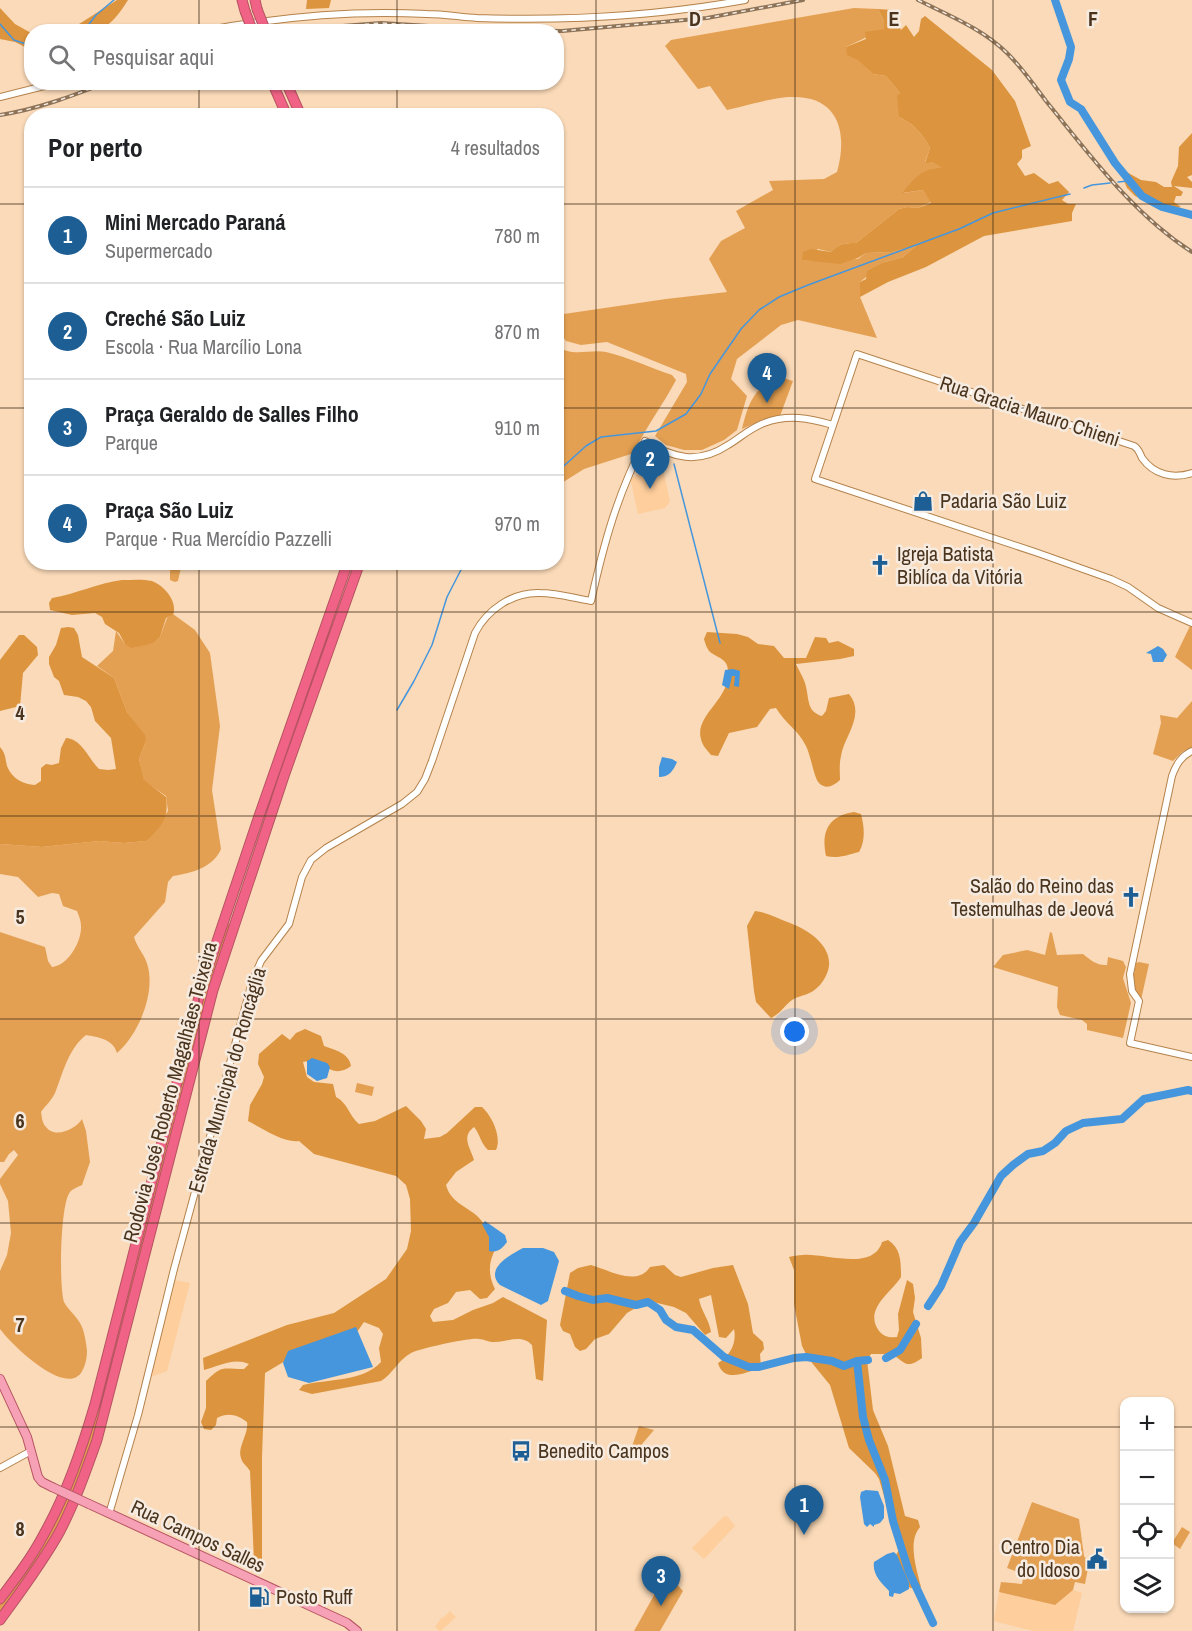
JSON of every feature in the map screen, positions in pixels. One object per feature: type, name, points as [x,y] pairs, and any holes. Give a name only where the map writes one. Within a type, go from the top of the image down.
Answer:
[{"type":"highway","points":[[242,0],[250,24]]},
{"type":"highway","points":[[256,4],[263,24]]},
{"type":"highway","points":[[276,90],[283,108]]},
{"type":"highway","points":[[290,90],[297,108]]},
{"type":"highway","name":"Rodovia José Roberto Magalhães Teixeira","points":[[0,1599],[26,1563],[49,1525],[84,1439],[196,1006],[250,840],[345,570]]},
{"type":"highway","name":"Rodovia José Roberto Magalhães Teixeira","points":[[0,1620],[44,1558],[60,1530],[81,1484],[97,1440],[213,990],[284,776],[357,570]]},
{"type":"main road","points":[[0,1379],[25,1432],[31,1451]]},
{"type":"main road","name":"Rua Campos Salles","points":[[31,1451],[38,1477],[42,1482],[347,1623],[357,1631]]},
{"type":"street","points":[[254,24],[357,12],[541,19],[660,12],[745,0]]},
{"type":"street","points":[[0,97],[28,90]]},
{"type":"street","name":"Rua Gracia Mauro Chieni","points":[[833,425],[857,354],[1134,446],[1149,466],[1163,474],[1176,476],[1192,473]]},
{"type":"street","name":"Estrada Municipal do Roncáglia","points":[[109,1514],[138,1415],[177,1258],[252,982],[261,962],[289,924],[305,868],[326,848],[402,804],[417,792],[432,761],[475,633],[484,618],[510,600],[538,593],[591,601],[604,544],[625,481],[645,441],[666,454],[691,458],[716,452],[748,431],[778,419],[812,418],[833,425]]},
{"type":"street","points":[[833,425],[815,479],[1111,579],[1128,587],[1158,608],[1189,621]]},
{"type":"street","points":[[1192,751],[1175,765],[1130,974],[1132,991],[1138,1001],[1130,1043],[1192,1057]]},
{"type":"street","points":[[0,1468],[31,1451]]},
{"type":"shaded area","points":[[117,0],[128,0],[108,24],[79,24]]},
{"type":"shaded area","points":[[307,0],[331,0],[329,8],[306,9]]},
{"type":"shaded area","points":[[0,8],[15,24],[24,29],[24,46],[0,39]]},
{"type":"shaded area","points":[[854,8],[878,9],[884,21],[884,29],[846,47],[873,74],[886,76],[900,93],[899,117],[914,126],[930,148],[925,162],[932,162],[943,168],[903,193],[923,190],[931,202],[918,208],[899,209],[856,243],[842,244],[831,252],[818,249],[802,260],[858,259],[866,253],[892,252],[911,247],[926,238],[903,257],[885,262],[860,282],[860,297],[877,338],[798,320],[781,325],[737,359],[731,379],[747,396],[737,430],[724,440],[702,450],[684,450],[666,445],[655,436],[687,382],[686,374],[607,342],[581,345],[566,341],[564,314],[727,292],[709,259],[721,241],[745,228],[736,211],[773,190],[769,181],[824,179],[837,172],[841,144],[840,131],[830,110],[808,98],[777,98],[727,110],[710,86],[698,89],[665,46],[671,40]]},
{"type":"shaded area","points":[[878,9],[892,10],[901,30],[906,25],[914,37],[919,31],[921,19],[925,16],[992,70],[1015,101],[1031,146],[1022,150],[1022,158],[1017,164],[1025,176],[1034,173],[1049,184],[1058,181],[1069,192],[1062,200],[1068,204],[1076,204],[1072,213],[1072,221],[984,236],[926,267],[888,282],[860,297],[860,282],[866,279],[867,271],[885,262],[903,257],[922,241],[911,247],[892,252],[866,253],[840,264],[802,260],[803,252],[811,249],[831,252],[842,244],[856,243],[899,209],[918,208],[931,203],[923,190],[902,193],[923,172],[942,168],[932,162],[925,163],[930,148],[918,130],[899,117],[897,96],[900,93],[886,76],[873,74],[858,60],[847,55],[846,47],[866,39],[865,32],[884,29],[884,21]]},
{"type":"shaded area","points":[[1192,133],[1192,175],[1187,177],[1192,182],[1192,188],[1174,186],[1183,192],[1181,196],[1176,196],[1174,202],[1181,207],[1160,208],[1135,196],[1127,188],[1122,176],[1123,170],[1141,180],[1172,187],[1171,182],[1178,166],[1179,147]]},
{"type":"shaded area","points":[[564,350],[606,352],[672,375],[676,380],[634,453],[584,469],[564,482]]},
{"type":"shaded area","points":[[774,375],[793,381],[780,416],[762,420],[742,429],[753,398]]},
{"type":"shaded area","points":[[663,469],[670,502],[665,508],[638,514],[630,477]]},
{"type":"shaded area","points":[[170,570],[180,570],[178,581],[170,580]]},
{"type":"shaded area","points":[[122,580],[157,583],[172,600],[173,615],[166,618],[160,637],[155,642],[131,648],[125,644],[119,633],[105,624],[102,617],[95,613],[72,615],[50,610],[49,603],[52,598]]},
{"type":"shaded area","points":[[173,614],[195,630],[210,653],[220,726],[212,790],[221,849],[213,861],[207,865],[173,876],[168,882],[165,902],[134,937],[147,963],[150,978],[147,1002],[132,1036],[117,1053],[109,1042],[86,1035],[70,1054],[54,1096],[41,1112],[45,1125],[50,1131],[55,1132],[70,1129],[82,1119],[90,1162],[82,1185],[71,1191],[67,1200],[62,1228],[61,1264],[64,1302],[82,1326],[87,1357],[81,1373],[73,1378],[63,1378],[51,1373],[26,1356],[0,1329],[0,1271],[7,1255],[11,1233],[8,1201],[0,1179],[18,1155],[14,1150],[4,1162],[0,1162],[0,932],[45,947],[52,967],[58,966],[73,952],[81,932],[81,924],[77,911],[63,906],[59,894],[52,893],[38,897],[18,877],[0,874],[0,844],[42,847],[99,841],[124,843],[146,841],[168,811],[166,796],[144,781],[139,759],[146,741],[127,712],[114,678],[97,666],[113,651],[116,631],[125,644],[155,642],[160,637],[167,618]]},
{"type":"shaded area","points":[[1190,626],[1192,627],[1192,670],[1175,657]]},
{"type":"shaded area","points":[[61,628],[74,628],[78,635],[82,657],[114,678],[127,712],[145,735],[146,741],[139,759],[144,780],[166,797],[167,805],[163,822],[146,841],[124,843],[99,841],[42,847],[0,844],[0,747],[12,774],[22,782],[35,785],[41,781],[41,768],[46,764],[59,763],[61,748],[66,738],[81,745],[99,769],[116,769],[111,738],[95,721],[91,707],[86,701],[64,695],[49,664],[49,657],[56,645]]},
{"type":"shaded area","points":[[707,632],[748,637],[758,644],[774,646],[784,658],[806,658],[815,637],[826,638],[829,643],[838,641],[854,649],[854,656],[796,664],[805,684],[811,708],[817,714],[822,716],[826,711],[829,698],[849,694],[854,702],[855,718],[841,756],[840,780],[830,786],[819,783],[803,741],[776,708],[770,709],[757,727],[729,733],[718,756],[711,755],[702,743],[700,730],[707,714],[724,690],[728,667],[707,648],[704,639]]},
{"type":"shaded area","points":[[19,635],[24,635],[37,647],[38,655],[23,673],[20,706],[0,711],[0,660]]},
{"type":"shaded area","points":[[1192,701],[1192,747],[1182,752],[1173,761],[1153,754],[1161,723],[1160,715],[1177,718]]},
{"type":"shaded area","points":[[854,812],[861,814],[863,823],[864,838],[859,852],[839,857],[826,856],[825,840],[828,826],[838,817]]},
{"type":"shaded area","points":[[755,911],[800,927],[817,939],[828,955],[827,974],[820,985],[809,993],[792,1000],[771,1018],[756,1002],[754,991],[747,926]]},
{"type":"shaded area","points":[[224,923],[231,924],[94,1438],[75,1491],[52,1538],[0,1615],[0,1604],[29,1564],[69,1489],[187,1048]]},
{"type":"shaded area","points":[[1050,932],[1057,955],[1083,954],[1100,965],[1107,965],[1108,957],[1123,961],[1126,967],[1123,978],[1131,1003],[1123,1038],[1087,1030],[1087,1024],[1082,1020],[1060,1015],[1057,1007],[1058,987],[993,967],[1003,955],[1027,950],[1045,955]]},
{"type":"shaded area","points":[[1136,963],[1149,964],[1141,1000],[1132,985]]},
{"type":"shaded area","points":[[305,1029],[321,1036],[324,1046],[341,1053],[350,1062],[351,1066],[338,1071],[316,1063],[303,1062],[307,1077],[314,1082],[333,1084],[336,1097],[359,1124],[375,1121],[406,1106],[426,1129],[424,1139],[440,1137],[447,1133],[475,1107],[482,1107],[489,1116],[497,1133],[496,1150],[486,1148],[474,1127],[467,1138],[474,1160],[456,1172],[446,1185],[454,1199],[476,1215],[491,1234],[496,1248],[491,1258],[490,1268],[495,1289],[487,1298],[480,1299],[470,1290],[456,1292],[448,1303],[434,1309],[430,1316],[433,1322],[453,1320],[503,1297],[547,1320],[543,1381],[536,1379],[532,1345],[527,1341],[518,1339],[492,1342],[474,1339],[411,1353],[381,1381],[312,1394],[299,1390],[303,1385],[344,1379],[365,1373],[381,1362],[379,1348],[383,1334],[379,1328],[364,1322],[350,1342],[290,1358],[265,1373],[262,1569],[256,1567],[254,1561],[250,1471],[242,1461],[240,1454],[247,1422],[236,1416],[225,1415],[217,1418],[216,1425],[211,1430],[204,1429],[201,1422],[206,1408],[206,1381],[219,1370],[244,1369],[249,1364],[238,1361],[204,1370],[203,1358],[287,1325],[334,1313],[386,1279],[407,1249],[411,1231],[410,1199],[406,1185],[396,1176],[314,1154],[299,1141],[286,1140],[248,1121],[250,1105],[264,1077],[258,1064],[259,1054],[282,1034],[290,1040],[296,1033]]},
{"type":"shaded area","points":[[357,1083],[374,1087],[372,1096],[355,1092]]},
{"type":"shaded area","points":[[888,1240],[898,1251],[901,1277],[877,1308],[874,1315],[875,1323],[883,1335],[897,1337],[898,1314],[907,1280],[913,1284],[915,1298],[913,1312],[921,1338],[922,1358],[912,1364],[906,1364],[892,1354],[871,1354],[867,1360],[873,1410],[888,1446],[905,1516],[918,1520],[920,1527],[914,1540],[914,1548],[915,1564],[921,1587],[910,1588],[896,1555],[903,1543],[895,1533],[879,1479],[849,1448],[830,1385],[808,1358],[802,1346],[794,1304],[794,1270],[789,1257],[812,1255],[859,1259],[877,1251],[882,1242]]},
{"type":"shaded area","points":[[591,1265],[622,1275],[638,1276],[650,1267],[664,1265],[675,1275],[681,1277],[733,1265],[748,1304],[753,1333],[763,1342],[764,1349],[760,1354],[761,1368],[736,1375],[725,1373],[721,1369],[718,1363],[732,1349],[734,1329],[726,1338],[719,1337],[711,1295],[699,1299],[711,1332],[705,1335],[686,1313],[674,1307],[653,1302],[644,1303],[627,1313],[609,1334],[595,1339],[586,1349],[580,1351],[575,1347],[570,1334],[563,1331],[560,1325],[570,1273],[578,1268]]},
{"type":"shaded area","points":[[174,1280],[190,1283],[167,1371],[148,1378]]},
{"type":"shaded area","points":[[639,1426],[654,1430],[628,1458]]},
{"type":"shaded area","points":[[1032,1502],[1079,1519],[1084,1556],[1089,1563],[1085,1584],[1075,1582],[1073,1590],[1055,1605],[999,1592],[1001,1582],[1022,1584],[1024,1574],[1007,1568]]},
{"type":"shaded area","points":[[727,1516],[735,1526],[704,1559],[692,1548],[723,1517]]},
{"type":"shaded area","points":[[1182,1527],[1190,1532],[1180,1549],[1174,1544],[1174,1540]]},
{"type":"shaded area","points":[[670,1577],[683,1591],[660,1631],[634,1631],[657,1590]]},
{"type":"shaded area","points":[[1073,1590],[1082,1593],[1073,1631],[1033,1631],[994,1620],[999,1592],[1054,1605]]},
{"type":"shaded area","points":[[450,1611],[456,1617],[439,1631],[435,1627]]},
{"type":"water","points":[[1158,646],[1167,655],[1163,662],[1153,662],[1151,654],[1146,653]]},
{"type":"water","points":[[725,670],[740,671],[739,687],[734,686],[735,676],[732,676],[729,689],[722,685]]},
{"type":"water","points":[[662,757],[677,762],[670,773],[659,777],[659,767]]},
{"type":"water","points":[[312,1058],[327,1063],[330,1067],[327,1078],[317,1081],[307,1074],[307,1061]]},
{"type":"water","points":[[485,1221],[505,1235],[507,1242],[497,1251],[489,1251],[489,1237],[482,1224]]},
{"type":"water","points":[[523,1248],[543,1248],[554,1252],[559,1261],[548,1301],[541,1305],[500,1285],[496,1279],[495,1273],[501,1263]]},
{"type":"water","points":[[356,1327],[373,1367],[309,1383],[288,1377],[283,1363],[288,1351]]},
{"type":"water","points":[[878,1491],[884,1506],[884,1518],[874,1527],[870,1524],[867,1527],[864,1524],[860,1497],[861,1492]]},
{"type":"water","points":[[894,1552],[909,1583],[909,1589],[900,1594],[894,1593],[893,1597],[889,1596],[889,1591],[878,1578],[874,1570],[874,1562]]},
{"type":"waterway","points":[[89,24],[114,0]]},
{"type":"waterway","points":[[1055,0],[1071,47],[1061,80],[1070,102],[1081,109],[1115,163],[1142,196],[1162,207],[1192,215]]},
{"type":"waterway","points":[[0,24],[14,40],[24,43]]},
{"type":"waterway","points":[[1118,182],[1128,181]]},
{"type":"waterway","points":[[1084,188],[1110,183]]},
{"type":"waterway","points":[[564,466],[586,446],[601,437],[656,431],[686,414],[741,329],[759,310],[779,297],[959,229],[993,213],[1070,194]]},
{"type":"waterway","points":[[674,464],[720,643]]},
{"type":"waterway","points":[[397,710],[432,645],[447,597],[461,570]]},
{"type":"waterway","points":[[928,1306],[941,1286],[960,1242],[974,1223],[1001,1176],[1013,1165],[1028,1154],[1043,1151],[1055,1143],[1066,1131],[1083,1123],[1122,1119],[1144,1099],[1192,1091]]},
{"type":"waterway","points":[[565,1291],[593,1300],[607,1298],[636,1305],[648,1302],[660,1310],[666,1320],[676,1327],[693,1330],[724,1357],[749,1367],[806,1357],[832,1361],[844,1366],[857,1361],[863,1417],[869,1440],[885,1480],[893,1521],[909,1572],[933,1623]]},
{"type":"waterway","points":[[886,1358],[900,1350],[916,1324]]},
{"type":"waterway","points":[[857,1361],[868,1360]]},
{"type":"railway","points":[[564,31],[707,18],[803,0]]},
{"type":"railway","points":[[918,0],[977,30],[1008,54],[1131,202],[1150,220],[1192,252]]},
{"type":"railway","points":[[368,24],[397,24]]},
{"type":"railway","points":[[32,108],[87,90]]},
{"type":"railway","points":[[0,115],[24,110]]},
{"type":"place","name":"Praça São Luiz","points":[[767,403]]},
{"type":"place","name":"Creché São Luiz","points":[[650,489]]},
{"type":"place","name":"Padaria São Luiz","points":[[923,501]]},
{"type":"place","name":"Igreja Batista Biblíca da Vitória","points":[[880,565]]},
{"type":"place","name":"Salão do Reino das Testemulhas de Jeová","points":[[1131,897]]},
{"type":"place","name":"Benedito Campos","points":[[521,1451]]},
{"type":"place","name":"Mini Mercado Paraná","points":[[804,1535]]},
{"type":"place","name":"Centro Dia do Idoso","points":[[1097,1559]]},
{"type":"place","name":"Posto Ruff","points":[[259,1597]]},
{"type":"place","name":"Praça Geraldo de Salles Filho","points":[[661,1606]]}]
